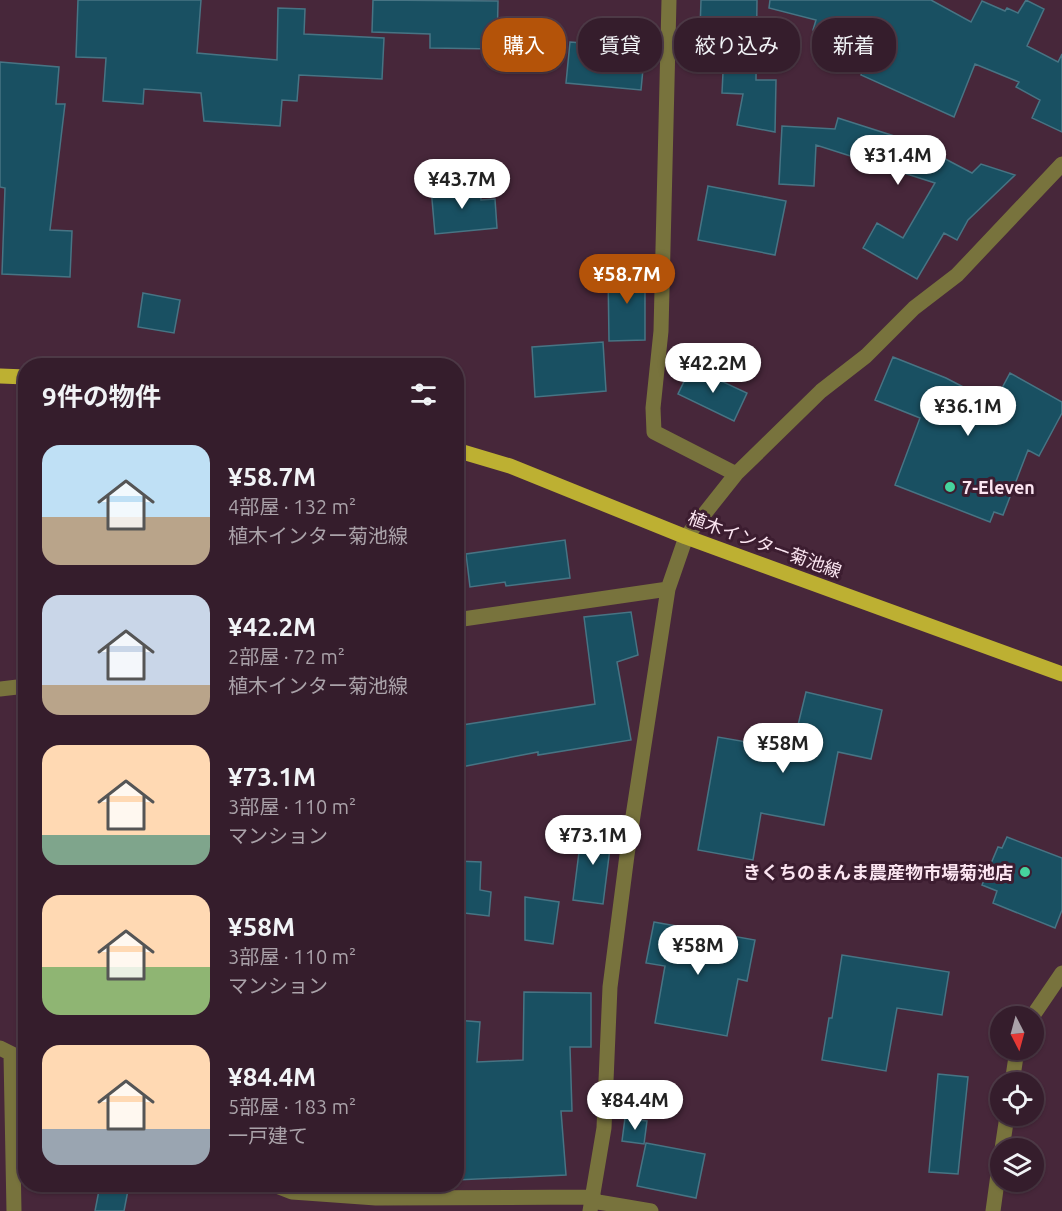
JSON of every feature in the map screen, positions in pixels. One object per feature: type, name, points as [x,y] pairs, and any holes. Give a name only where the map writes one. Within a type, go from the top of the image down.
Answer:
[{"type":"main road","points":[[0,376],[18,377]]},
{"type":"main road","name":"植木インター菊池線","points":[[464,452],[510,466],[686,537],[1062,674]]},
{"type":"street","points":[[669,0],[661,331],[653,408],[654,432],[736,474]]},
{"type":"street","points":[[591,1204],[604,1128],[611,976],[668,589],[686,537],[736,474],[821,391],[866,356],[914,308],[957,275],[1062,164]]},
{"type":"street","points":[[464,620],[668,589]]},
{"type":"street","points":[[0,689],[18,687]]},
{"type":"street","points":[[1039,1006],[1062,972]]},
{"type":"street","points":[[12,1055],[14,1211]]},
{"type":"street","points":[[292,1192],[376,1204],[591,1204],[598,1202],[651,1211]]},
{"type":"street","points":[[993,1211],[996,1192]]},
{"type":"building","points":[[78,0],[201,0],[197,53],[277,60],[278,8],[305,9],[304,34],[384,38],[382,79],[299,75],[297,101],[282,100],[280,126],[204,121],[201,93],[144,89],[143,104],[103,101],[106,58],[76,57]]},
{"type":"building","points":[[373,0],[498,1],[498,18],[482,18],[482,49],[430,48],[430,34],[372,32]]},
{"type":"building","points":[[701,0],[757,0],[757,18],[700,18]]},
{"type":"building","points":[[770,0],[931,0],[971,22],[982,1],[1005,11],[1007,8],[1018,13],[1026,0],[1044,9],[1027,46],[1058,62],[1062,54],[1062,132],[1032,118],[1040,100],[1016,87],[1019,82],[975,64],[954,117],[861,75],[862,72],[896,72],[896,18],[812,19],[769,8]]},
{"type":"building","points":[[570,42],[578,43],[578,72],[643,72],[641,90],[566,83]]},
{"type":"building","points":[[0,62],[59,67],[56,104],[65,104],[50,230],[72,231],[70,277],[2,274],[5,188],[0,187]]},
{"type":"building","points":[[723,72],[756,72],[756,80],[776,80],[775,132],[737,125],[743,94],[722,93]]},
{"type":"building","points":[[838,118],[913,142],[972,173],[981,164],[1015,175],[968,220],[957,240],[944,233],[917,279],[863,248],[877,223],[903,238],[935,183],[816,145],[814,186],[779,184],[782,126],[835,129]]},
{"type":"building","points":[[480,184],[481,200],[495,199],[497,228],[435,234],[431,188]]},
{"type":"building","points":[[708,186],[786,201],[775,255],[698,240]]},
{"type":"building","points":[[645,270],[645,340],[609,341],[608,271]]},
{"type":"building","points":[[143,293],[180,300],[174,333],[138,327]]},
{"type":"building","points":[[603,342],[606,391],[535,397],[532,347]]},
{"type":"building","points":[[893,357],[946,378],[994,403],[1010,373],[1062,402],[1062,413],[1039,456],[1028,450],[1003,515],[994,512],[990,522],[895,485],[920,418],[875,400]]},
{"type":"building","points":[[691,367],[747,393],[734,421],[678,394]]},
{"type":"building","points":[[565,540],[570,578],[506,586],[505,582],[470,587],[466,554]]},
{"type":"building","points":[[631,612],[638,655],[617,662],[631,740],[538,755],[538,752],[464,766],[464,725],[595,704],[584,617]]},
{"type":"building","points":[[806,692],[882,710],[871,759],[838,752],[824,825],[761,813],[753,860],[698,850],[718,737],[792,750]]},
{"type":"building","points":[[582,828],[612,832],[603,904],[573,900]]},
{"type":"building","name":"きくちのまんま農産物市場菊池店","points":[[1007,837],[1062,858],[1062,910],[1055,928],[993,903],[997,891],[982,885],[998,847],[1002,848]]},
{"type":"building","points":[[464,861],[481,862],[480,890],[491,892],[489,916],[464,913]]},
{"type":"building","points":[[525,897],[559,902],[553,944],[525,940]]},
{"type":"building","points":[[654,922],[755,940],[747,981],[738,979],[727,1036],[655,1023],[665,966],[646,963]]},
{"type":"building","points":[[842,955],[949,972],[942,1015],[897,1008],[886,1071],[822,1060],[829,1018],[832,1018]]},
{"type":"building","points":[[524,992],[591,993],[591,1047],[570,1047],[572,1111],[561,1111],[566,1175],[464,1180],[464,1021],[480,1022],[477,1062],[523,1060]]},
{"type":"building","points":[[938,1074],[968,1077],[958,1174],[929,1172]]},
{"type":"building","points":[[625,1118],[647,1121],[644,1144],[622,1141]]},
{"type":"building","points":[[646,1143],[705,1154],[696,1198],[637,1186]]},
{"type":"building","points":[[99,1192],[128,1192],[124,1211],[95,1211]]},
{"type":"place","name":"7-Eleven","points":[[950,487]]},
{"type":"place","name":"きくちのまんま農産物市場菊池店","points":[[1025,872]]}]
